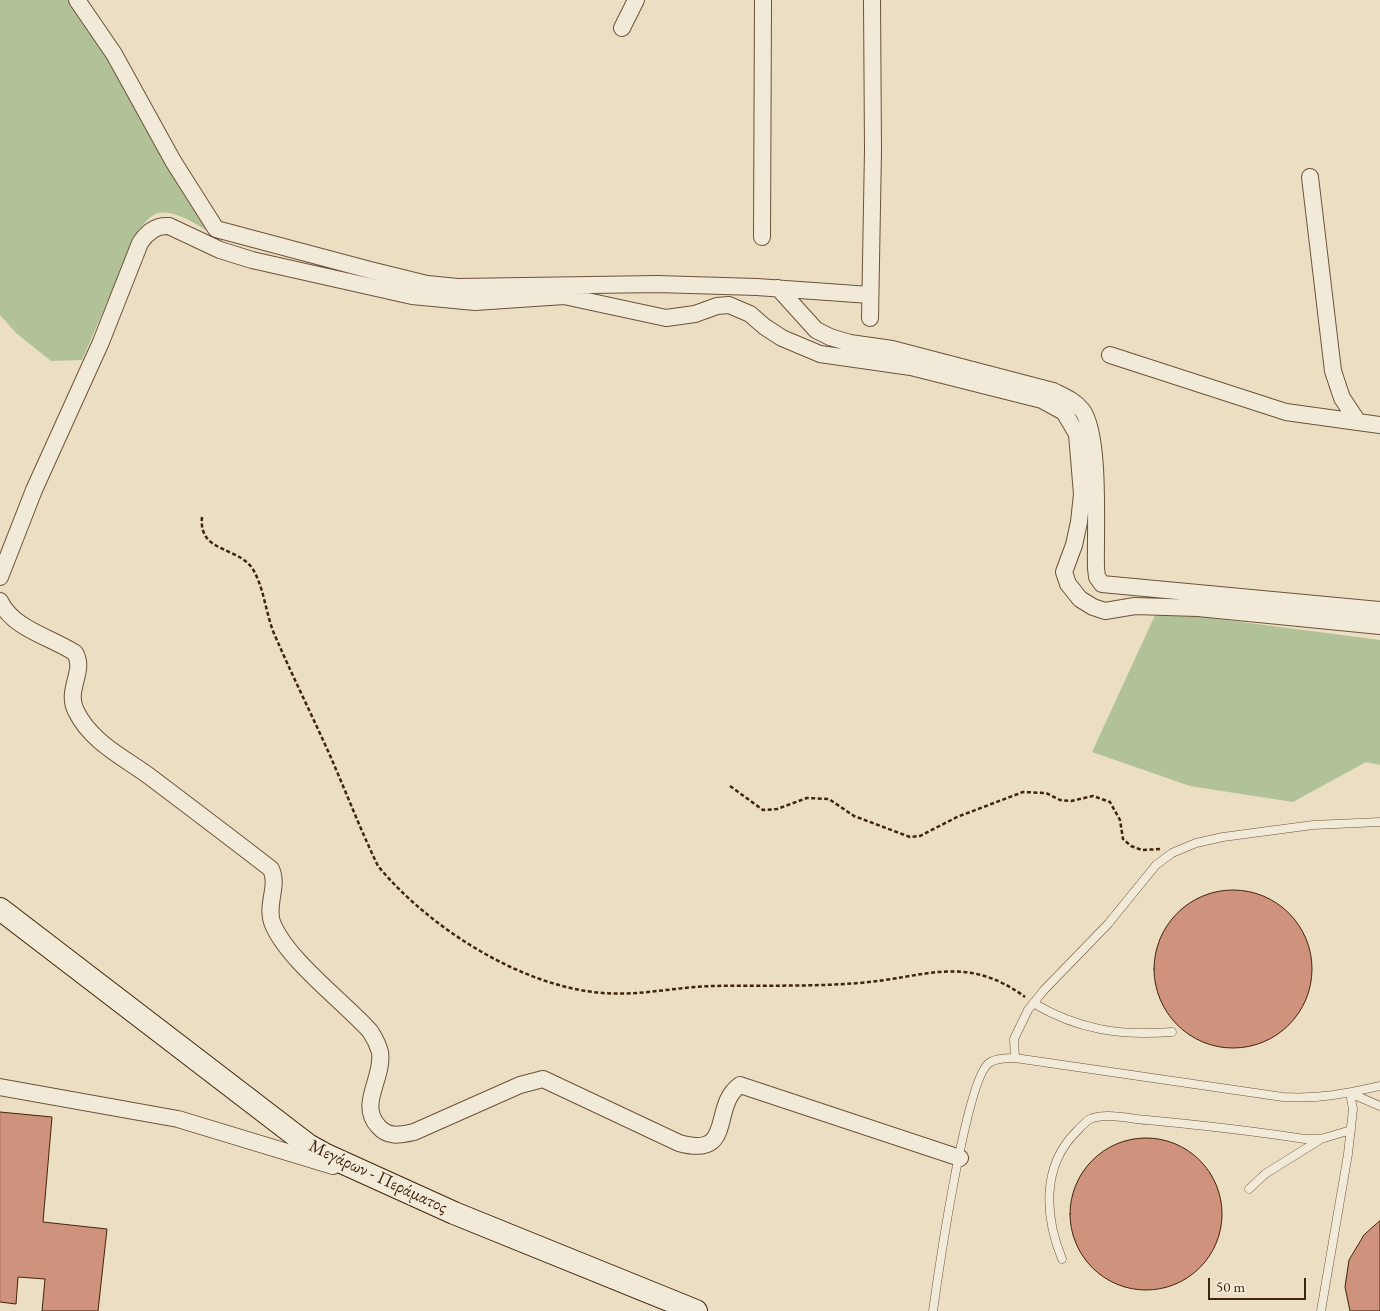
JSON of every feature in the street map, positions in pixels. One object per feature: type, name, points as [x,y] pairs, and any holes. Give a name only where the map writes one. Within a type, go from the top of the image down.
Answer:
[{"type":"main road","name":"Μεγάρων - Περάματος","points":[[0,909],[308,1145],[375,1178],[696,1311]]},
{"type":"street","points":[[76,0],[114,54],[173,161],[216,229],[427,284],[458,287],[579,284],[778,288],[870,295]]},
{"type":"street","points":[[622,28],[636,0]]},
{"type":"street","points":[[762,237],[763,0]]},
{"type":"street","points":[[870,318],[873,150],[872,0]]},
{"type":"street","points":[[1310,177],[1333,370],[1342,398],[1358,422]]},
{"type":"street","points":[[0,577],[38,481],[101,342],[140,243],[146,234],[162,226],[169,226],[220,250],[244,257],[412,296],[475,302],[564,296],[666,318],[696,314],[717,306],[729,305],[750,314],[764,327],[782,338],[820,354],[911,367],[1042,400],[1064,412],[1078,434],[1082,494],[1074,545],[1064,572],[1068,584],[1080,599],[1105,611],[1135,606],[1198,608],[1380,626]]},
{"type":"street","points":[[778,288],[811,325],[830,337],[850,343],[892,349],[1053,391],[1073,401],[1083,411],[1093,444],[1096,568],[1097,577],[1102,584],[1380,610]]},
{"type":"street","points":[[1110,355],[1286,412],[1380,425]]},
{"type":"street","points":[[0,601],[4,610],[12,618],[75,653],[79,659],[79,667],[72,692],[72,702],[76,711],[99,739],[271,869],[274,881],[270,915],[280,937],[301,962],[370,1031],[376,1040],[380,1052],[380,1066],[369,1104],[371,1116],[381,1130],[389,1134],[398,1135],[414,1132],[520,1085],[543,1079],[679,1143],[701,1147],[709,1144],[715,1138],[729,1097],[740,1085],[960,1158]]},
{"type":"street","points":[[0,1087],[178,1119],[375,1178]]},
{"type":"lane","points":[[1015,1058],[1014,1039],[1033,1003],[1108,924],[1156,865],[1172,854],[1196,843],[1224,836],[1313,825],[1380,822]]},
{"type":"lane","points":[[1033,1003],[1071,1023],[1093,1028],[1130,1034],[1172,1032]]},
{"type":"lane","points":[[933,1311],[948,1215],[968,1114],[980,1074],[988,1064],[1015,1058],[1283,1098],[1314,1099],[1380,1086]]},
{"type":"lane","points":[[1350,1093],[1380,1106]]},
{"type":"lane","points":[[1321,1311],[1351,1130],[1353,1109],[1350,1093]]},
{"type":"lane","points":[[1062,1259],[1053,1237],[1048,1207],[1051,1176],[1059,1154],[1071,1138],[1090,1120],[1106,1116],[1321,1139]]},
{"type":"lane","points":[[1249,1189],[1265,1174],[1321,1139],[1351,1130]]},
{"type":"path","points":[[202,518],[201,528],[205,536],[215,546],[244,559],[253,568],[259,582],[272,629],[378,866],[407,897],[478,949],[522,972],[550,982],[601,993],[619,994],[708,986],[860,983],[932,972],[961,971],[998,980],[1012,987],[1033,1003]]},
{"type":"path","points":[[730,786],[762,810],[778,810],[807,798],[829,799],[854,816],[910,837],[920,836],[957,817],[1022,792],[1046,793],[1060,800],[1071,801],[1092,796],[1110,802],[1120,820],[1123,840],[1131,846],[1142,850],[1162,849],[1172,854]]},
{"type":"green space","points":[[0,0],[71,0],[101,43],[216,236],[181,216],[158,213],[149,218],[138,231],[82,360],[51,361],[16,333],[0,315]]},
{"type":"green space","points":[[1157,611],[1380,640],[1380,765],[1366,762],[1293,802],[1190,786],[1092,752]]},
{"type":"building","points":[[1241,890],[1256,893],[1270,899],[1289,913],[1299,925],[1309,946],[1312,969],[1309,992],[1299,1013],[1289,1025],[1277,1035],[1256,1045],[1241,1048],[1225,1048],[1210,1045],[1189,1035],[1167,1013],[1155,984],[1154,961],[1157,946],[1167,925],[1189,903],[1218,891]]},
{"type":"building","points":[[0,1112],[52,1117],[43,1222],[107,1229],[98,1311],[42,1311],[45,1279],[18,1277],[16,1304],[0,1302]]},
{"type":"building","points":[[1146,1138],[1175,1144],[1200,1160],[1216,1185],[1222,1214],[1216,1243],[1200,1268],[1175,1284],[1146,1290],[1117,1284],[1092,1268],[1076,1243],[1070,1214],[1076,1185],[1092,1160],[1117,1144]]},
{"type":"building","points":[[1380,1221],[1380,1311],[1350,1311],[1345,1287],[1349,1260],[1364,1235]]}]
